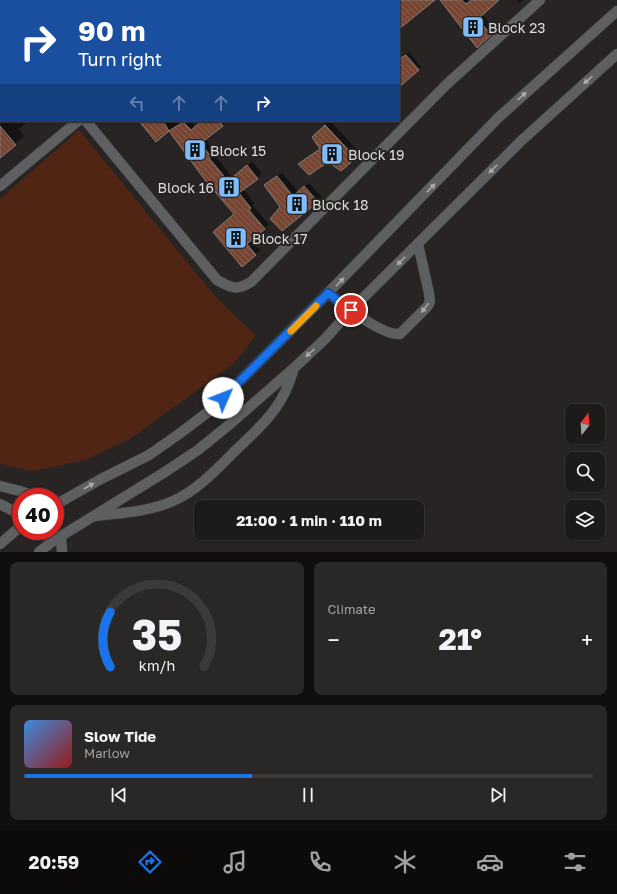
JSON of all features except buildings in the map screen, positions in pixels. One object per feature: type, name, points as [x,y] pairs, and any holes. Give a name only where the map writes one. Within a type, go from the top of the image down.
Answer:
[{"type":"street","points":[[87,122],[217,280],[230,288],[242,287],[251,282],[448,84],[540,0]]},
{"type":"street","points":[[64,500],[149,455],[212,409],[328,293],[498,118],[617,11]]},
{"type":"street","points":[[64,535],[198,450],[236,419],[325,339],[351,310],[521,141],[617,54]]},
{"type":"street","points":[[0,186],[77,122]]},
{"type":"street","points":[[328,293],[351,310],[385,331],[400,334],[427,307],[430,302],[418,244]]},
{"type":"street","points":[[93,517],[143,511],[173,501],[193,490],[211,475],[256,431],[276,408],[289,384],[294,368]]},
{"type":"street","points":[[0,486],[12,489]]},
{"type":"street","points":[[0,504],[12,510]]},
{"type":"street","points":[[0,544],[12,534]]},
{"type":"street","points":[[39,552],[56,540]]},
{"type":"street","points":[[57,540],[62,552]]},
{"type":"shaded area","points":[[79,130],[214,295],[256,336],[232,365],[130,439],[85,460],[33,471],[0,464],[0,199]]},
{"type":"slow traffic","points":[[291,331],[316,306]]},
{"type":"place","name":"Block 23","points":[[473,27]]},
{"type":"place","name":"Block 15","points":[[195,150]]},
{"type":"place","name":"Block 19","points":[[332,154]]},
{"type":"place","name":"Block 16","points":[[229,187]]},
{"type":"place","name":"Block 18","points":[[297,204]]},
{"type":"place","name":"Block 17","points":[[236,238]]},
{"type":"route","points":[[223,398],[328,293],[351,310]]}]
